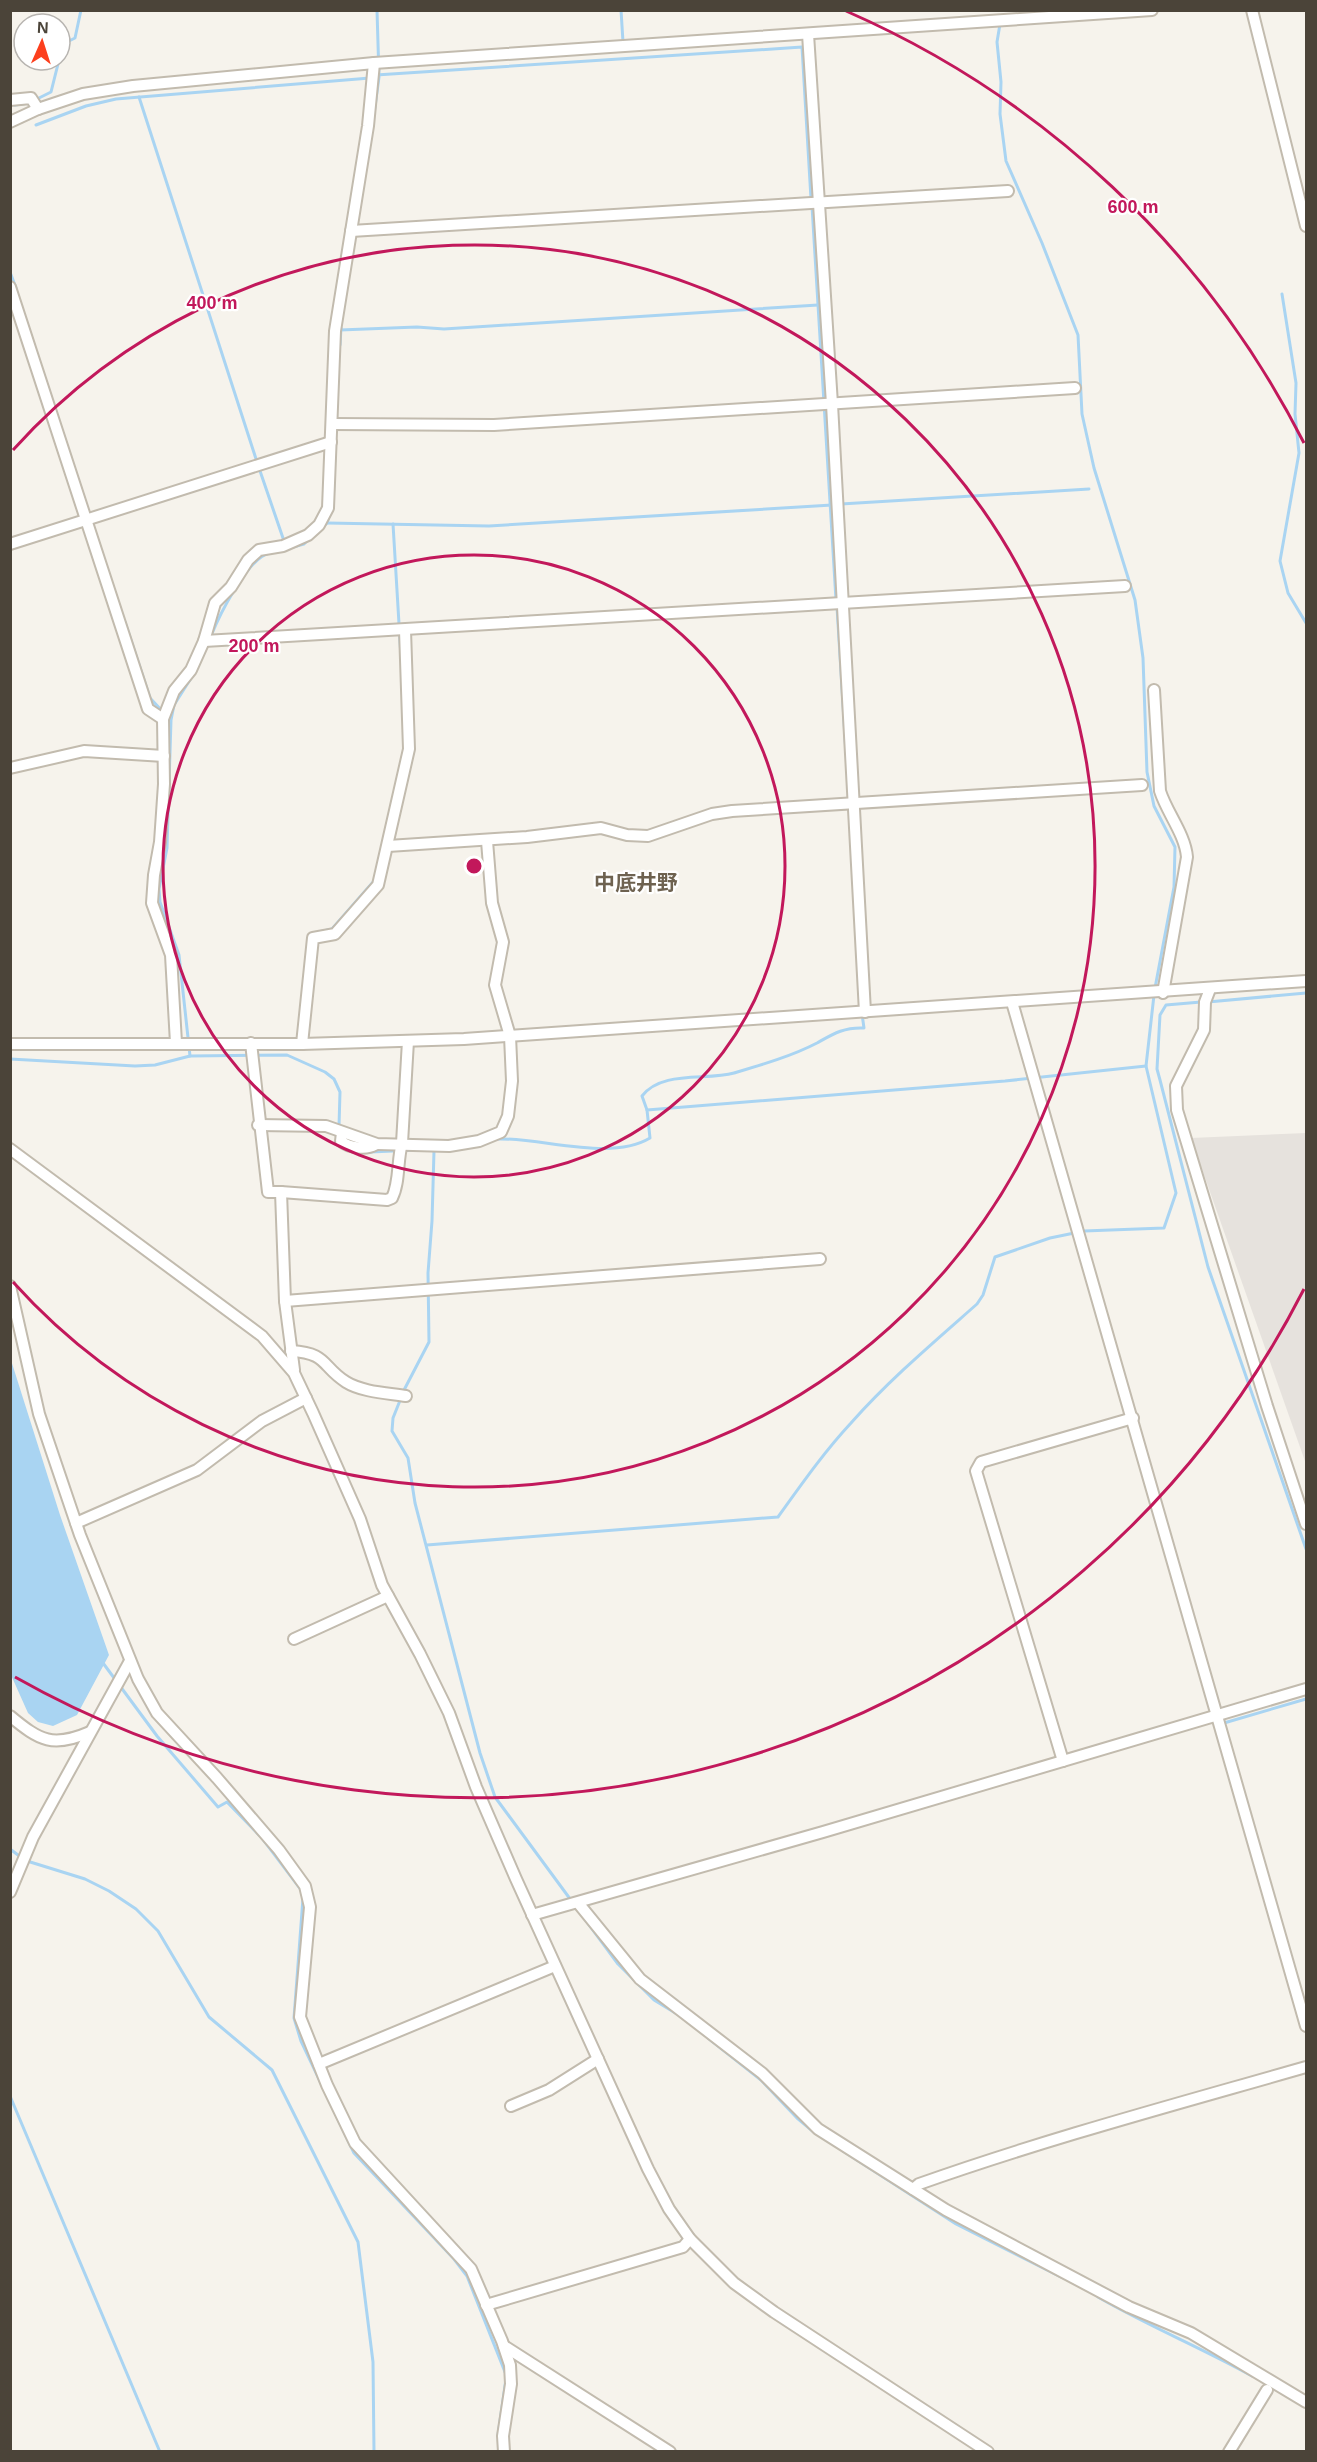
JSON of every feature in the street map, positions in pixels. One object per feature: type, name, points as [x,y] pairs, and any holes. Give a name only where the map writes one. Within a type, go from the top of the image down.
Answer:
[{"type":"street","points":[[10,122],[38,109],[83,94],[133,86],[374,63],[1152,10]]},
{"type":"street","points":[[1252,10],[1306,226]]},
{"type":"street","points":[[808,34],[832,404],[865,1012]]},
{"type":"street","points":[[176,1042],[177,1027],[171,955],[152,903],[160,842],[164,756],[163,718],[174,691],[191,670],[204,641],[215,603],[231,587],[255,552],[298,540],[320,525],[328,508],[335,331],[368,126],[374,63]]},
{"type":"street","points":[[10,100],[31,98],[38,109]]},
{"type":"street","points":[[351,231],[1008,191]]},
{"type":"street","points":[[10,287],[148,709],[163,718]]},
{"type":"street","points":[[332,424],[494,425],[1075,388]]},
{"type":"street","points":[[10,544],[331,442]]},
{"type":"street","points":[[204,641],[1125,586]]},
{"type":"street","points":[[302,1044],[313,938],[335,934],[378,885],[388,846],[409,749],[405,630]]},
{"type":"street","points":[[1154,690],[1160,791],[1164,805],[1186,846],[1185,876],[1163,993]]},
{"type":"street","points":[[10,768],[84,752],[164,756]]},
{"type":"street","points":[[388,846],[487,841],[601,828],[627,835],[648,836],[712,814],[732,811],[1142,785]]},
{"type":"street","points":[[258,1125],[326,1126],[378,1144],[449,1146],[479,1141],[501,1132],[508,1116],[512,1081],[510,1036],[495,985],[503,942],[492,903],[487,841]]},
{"type":"street","points":[[10,1044],[176,1042],[302,1044],[408,1041],[1163,993],[1306,981]]},
{"type":"street","points":[[1210,989],[1205,1002],[1204,1030],[1176,1086],[1177,1110],[1306,1524]]},
{"type":"street","points":[[1012,1002],[1306,2026]]},
{"type":"street","points":[[251,1043],[258,1125],[268,1192],[387,1200],[392,1198],[402,1143],[408,1041]]},
{"type":"street","points":[[10,1149],[262,1336],[294,1373],[360,1519],[388,1596],[449,1713],[476,1787],[555,1966],[648,2169],[669,2210],[690,2239],[734,2283],[774,2312],[988,2451]]},
{"type":"street","points":[[281,1192],[285,1301],[294,1373]]},
{"type":"street","points":[[285,1301],[820,1259]]},
{"type":"street","points":[[10,1286],[39,1414],[76,1523],[130,1661],[157,1713],[279,1850],[305,1886],[310,1907],[300,2017],[319,2064],[355,2143],[471,2269],[504,2346],[510,2365],[511,2384],[502,2436],[504,2451]]},
{"type":"street","points":[[291,1351],[315,1354],[346,1382],[358,1387],[406,1396]]},
{"type":"street","points":[[76,1523],[196,1470],[262,1421],[306,1398]]},
{"type":"street","points":[[1063,1761],[976,1471],[981,1462],[1133,1418]]},
{"type":"street","points":[[294,1639],[388,1596]]},
{"type":"street","points":[[10,1892],[33,1837],[130,1661]]},
{"type":"street","points":[[532,1915],[579,1904],[1306,1689]]},
{"type":"street","points":[[10,1716],[41,1738],[54,1741],[66,1742],[90,1732]]},
{"type":"street","points":[[579,1904],[640,1979],[762,2073],[818,2129],[946,2210],[1113,2298],[1191,2333],[1306,2402]]},
{"type":"street","points":[[319,2064],[555,1966]]},
{"type":"street","points":[[511,2106],[549,2090],[598,2059]]},
{"type":"street","points":[[913,2190],[919,2184],[1084,2130],[1306,2067]]},
{"type":"street","points":[[486,2305],[683,2247],[690,2239]]},
{"type":"street","points":[[504,2346],[670,2451]]},
{"type":"street","points":[[1229,2451],[1267,2390]]},
{"type":"shaded area","points":[[1306,1133],[1306,1464],[1191,1138]]},
{"type":"water","points":[[10,1357],[60,1515],[109,1655],[77,1715],[53,1726],[38,1722],[28,1713],[11,1675]]},
{"type":"waterway","points":[[72,40],[75,38],[81,10]]},
{"type":"waterway","points":[[374,114],[379,77],[377,10]]},
{"type":"waterway","points":[[621,10],[623,42]]},
{"type":"waterway","points":[[1000,24],[997,42],[1001,82],[1000,114],[1006,161],[1042,243],[1078,335],[1082,414],[1094,468],[1135,600],[1143,658],[1147,772],[1154,806],[1175,847],[1174,887],[1155,988]]},
{"type":"waterway","points":[[376,75],[802,47],[811,199]]},
{"type":"waterway","points":[[35,100],[51,92],[56,72]]},
{"type":"waterway","points":[[36,125],[86,106],[116,99],[370,78]]},
{"type":"waterway","points":[[139,97],[257,462]]},
{"type":"waterway","points":[[15,105],[29,103]]},
{"type":"waterway","points":[[812,206],[836,600]]},
{"type":"waterway","points":[[10,272],[16,288]]},
{"type":"waterway","points":[[1282,294],[1296,383],[1295,414],[1299,453],[1280,561],[1288,593],[1306,623]]},
{"type":"waterway","points":[[340,330],[417,327],[444,329],[818,305]]},
{"type":"waterway","points":[[340,345],[341,328]]},
{"type":"waterway","points":[[333,507],[335,451]]},
{"type":"waterway","points":[[259,468],[284,541]]},
{"type":"waterway","points":[[841,504],[1089,489]]},
{"type":"waterway","points":[[327,523],[489,526],[832,505]]},
{"type":"waterway","points":[[322,528],[327,523],[330,513]]},
{"type":"waterway","points":[[393,524],[401,657]]},
{"type":"waterway","points":[[293,547],[304,544],[310,538]]},
{"type":"waterway","points":[[211,636],[220,615],[243,577],[261,557],[269,553]]},
{"type":"waterway","points":[[837,607],[846,753]]},
{"type":"waterway","points":[[125,622],[150,698],[163,712]]},
{"type":"waterway","points":[[190,1056],[179,955],[160,902],[159,889],[167,848],[171,720],[174,705],[193,675]]},
{"type":"waterway","points":[[319,932],[332,929],[374,881]]},
{"type":"waterway","points":[[1208,1002],[1306,993]]},
{"type":"waterway","points":[[427,1545],[778,1517],[822,1457],[866,1407],[977,1304],[983,1295],[995,1257],[1050,1238],[1084,1231],[1164,1228],[1176,1193],[1146,1066],[1154,995]]},
{"type":"waterway","points":[[1201,1002],[1166,1005],[1160,1015],[1157,1069],[1208,1267],[1306,1549]]},
{"type":"waterway","points":[[647,1110],[642,1096],[661,1083],[673,1079],[734,1073],[776,1060],[839,1032],[864,1028],[862,1014]]},
{"type":"waterway","points":[[10,1059],[135,1066],[155,1065],[190,1056],[287,1055],[325,1072],[334,1079],[340,1092],[339,1126]]},
{"type":"waterway","points":[[497,1139],[515,1139],[575,1147],[615,1148],[634,1145],[650,1138],[647,1110],[1005,1081],[1146,1066]]},
{"type":"waterway","points":[[370,1152],[417,1150]]},
{"type":"waterway","points":[[403,1392],[429,1342],[428,1273],[434,1151]]},
{"type":"waterway","points":[[401,1398],[393,1418],[392,1431],[408,1458],[415,1503],[480,1753],[495,1797],[618,1964],[654,2000],[677,2014]]},
{"type":"waterway","points":[[103,1663],[157,1736],[218,1807],[227,1802],[262,1838],[302,1891]]},
{"type":"waterway","points":[[1224,1723],[1306,1699]]},
{"type":"waterway","points":[[10,1849],[22,1858]]},
{"type":"waterway","points":[[27,1861],[85,1879],[109,1891],[136,1909],[158,1931],[209,2017],[272,2070],[358,2242],[373,2362],[374,2452]]},
{"type":"waterway","points":[[303,1898],[294,2018],[301,2041],[354,2153],[454,2259],[467,2276],[505,2372]]},
{"type":"waterway","points":[[708,2038],[761,2080],[797,2118],[815,2133]]},
{"type":"waterway","points":[[10,2096],[160,2452]]},
{"type":"waterway","points":[[843,2151],[956,2224],[1063,2278]]},
{"type":"waterway","points":[[1098,2297],[1252,2376]]},
{"type":"waterway","points":[[498,2435],[506,2379]]},
{"type":"district","name":"中底井野","points":[[636,883]]}]
